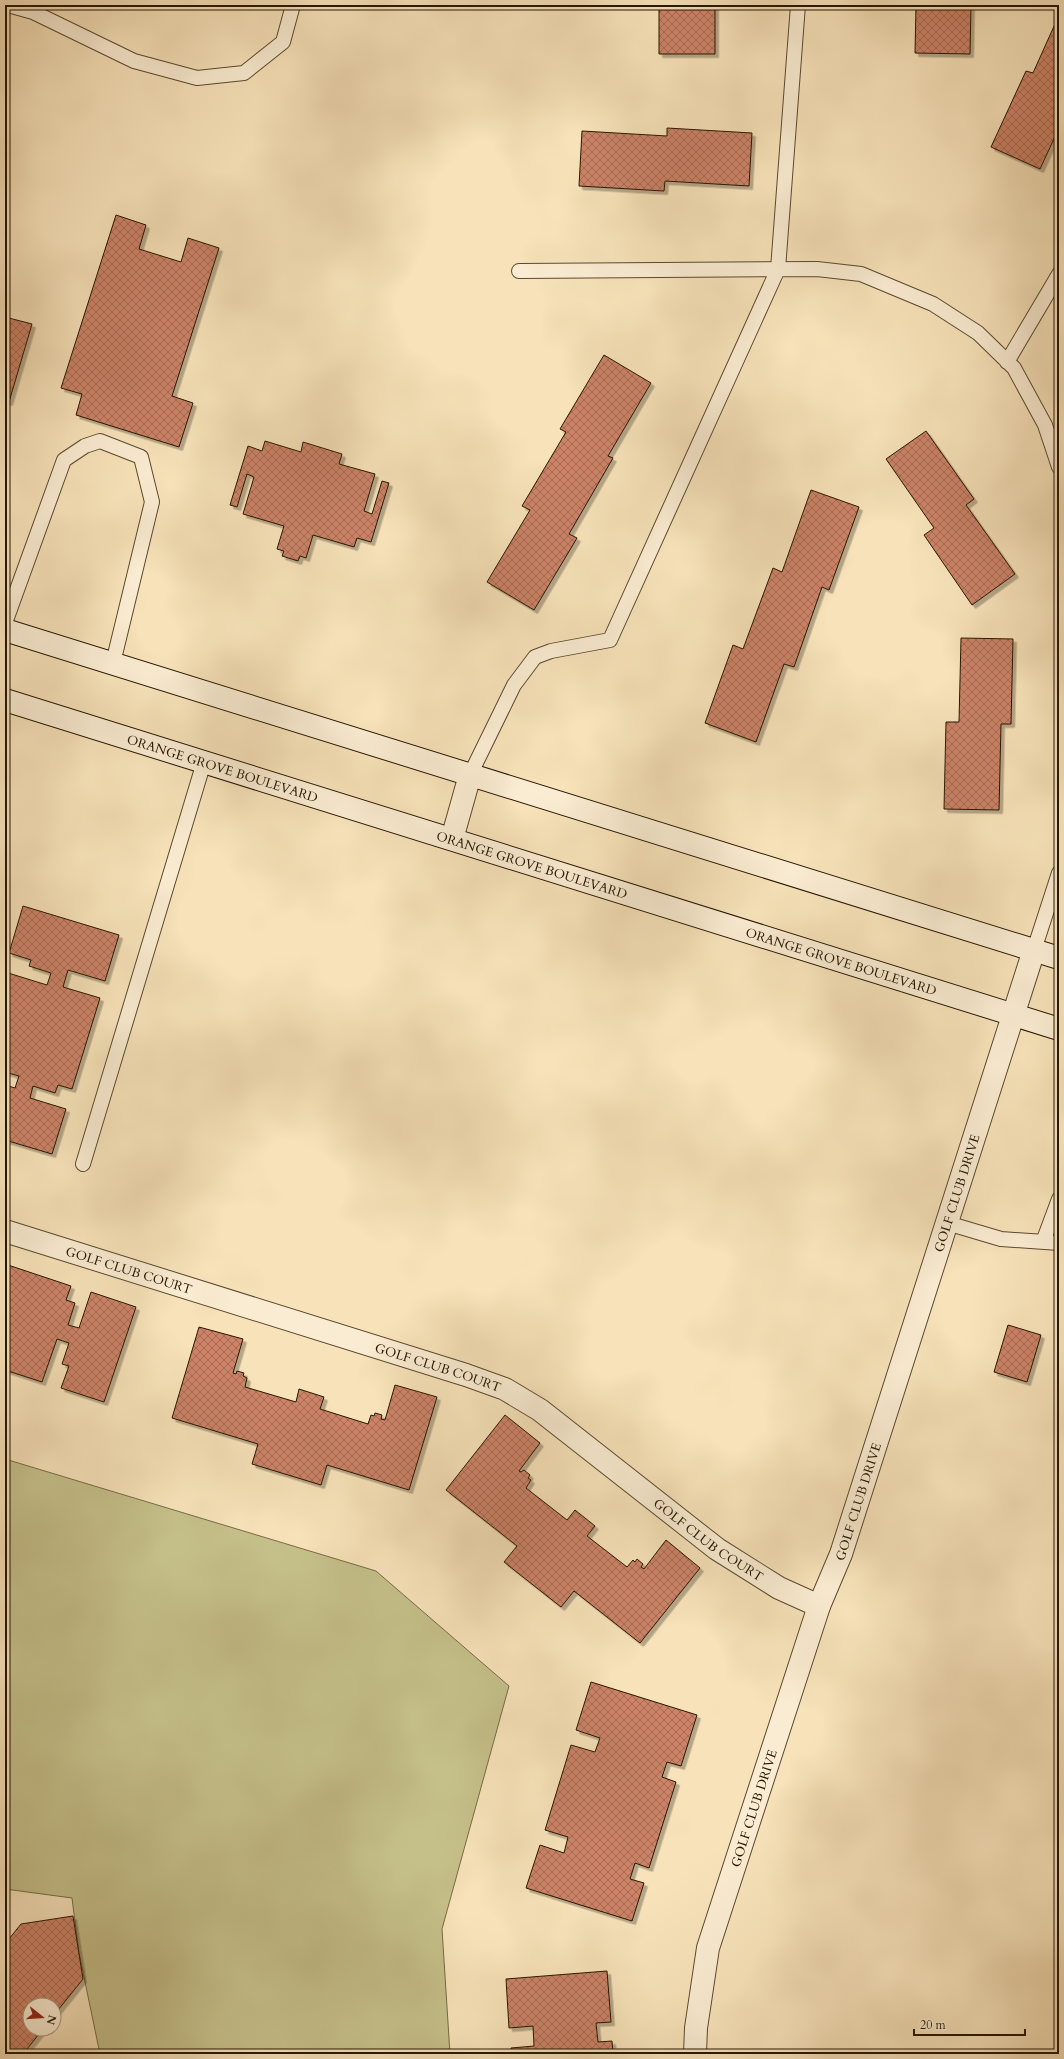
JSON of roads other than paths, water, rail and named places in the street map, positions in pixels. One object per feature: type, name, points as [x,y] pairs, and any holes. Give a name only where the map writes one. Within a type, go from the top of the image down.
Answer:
[{"type":"street","points":[[5,630],[1059,958]]},
{"type":"street","name":"ORANGE GROVE BOULEVARD","points":[[5,700],[1014,1013],[1059,1029]]},
{"type":"street","points":[[452,839],[470,775]]},
{"type":"street","name":"GOLF CLUB DRIVE","points":[[695,2054],[696,2028],[708,1948],[819,1606],[841,1554],[1034,950]]},
{"type":"street","name":"GOLF CLUB COURT","points":[[5,1231],[466,1375],[505,1389],[540,1410],[717,1549],[779,1588],[819,1606]]},
{"type":"lane","points":[[8,5],[35,9],[134,61],[197,78],[244,73],[283,42],[294,5]]},
{"type":"lane","points":[[470,775],[514,685],[535,657],[551,651],[610,640],[778,269],[798,5]]},
{"type":"lane","points":[[519,271],[817,269],[860,274],[933,304],[978,333],[1014,368],[1045,425],[1059,467]]},
{"type":"lane","points":[[1007,362],[1059,274]]},
{"type":"lane","points":[[5,623],[64,460],[85,446],[100,441],[141,457],[152,502],[112,663]]},
{"type":"lane","points":[[83,1164],[204,762]]},
{"type":"lane","points":[[1034,950],[1059,873]]},
{"type":"lane","points":[[1043,1242],[1059,1199]]},
{"type":"lane","points":[[947,1223],[1001,1239],[1059,1243]]}]
